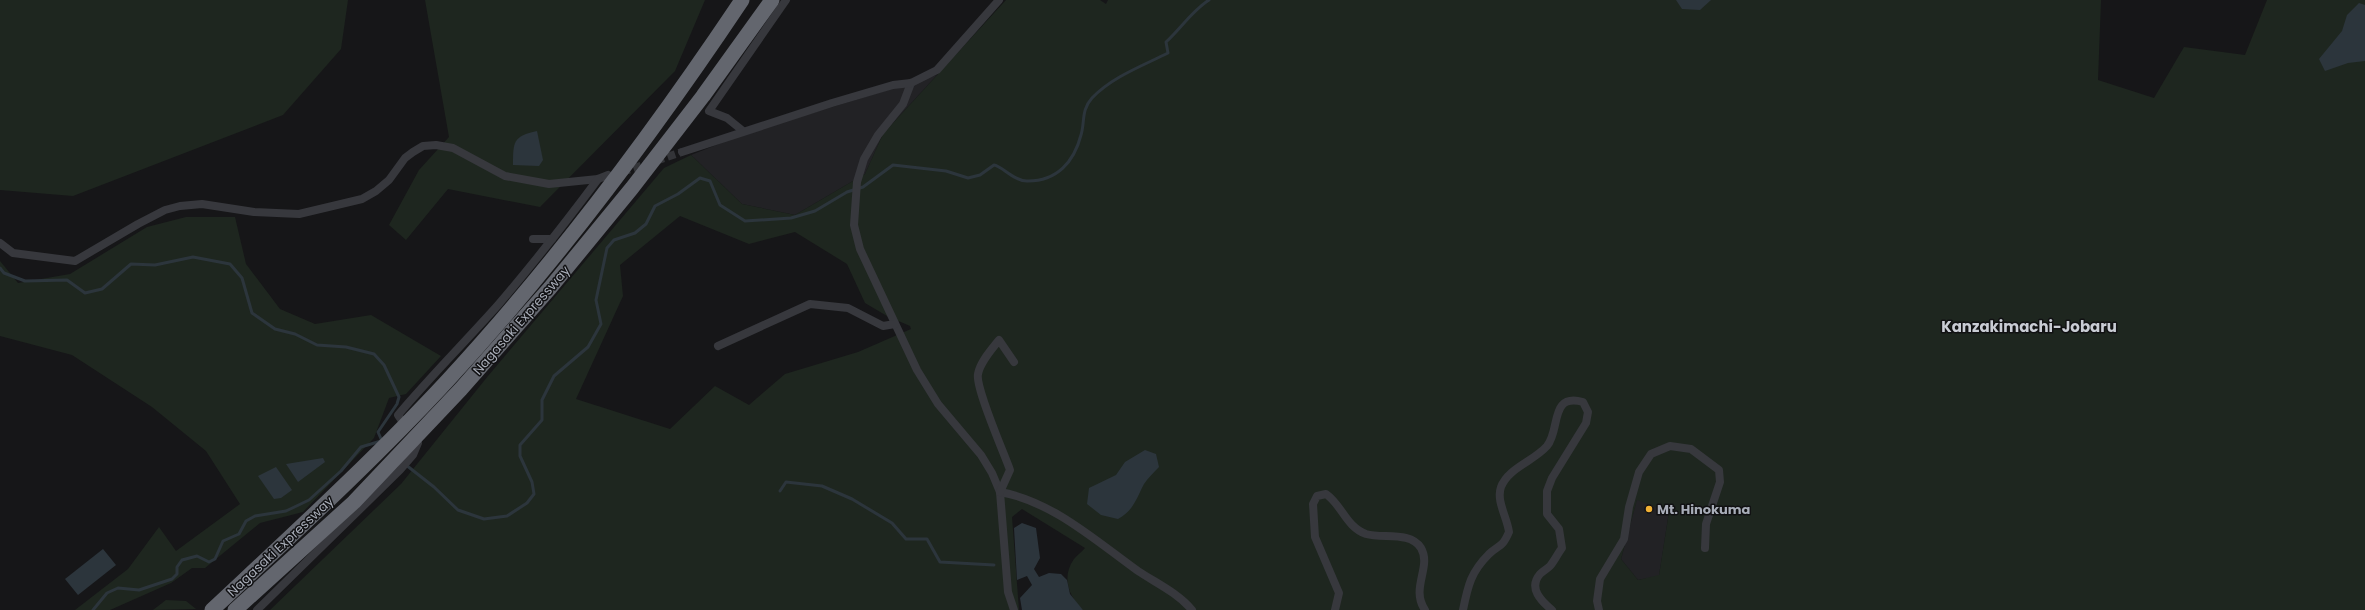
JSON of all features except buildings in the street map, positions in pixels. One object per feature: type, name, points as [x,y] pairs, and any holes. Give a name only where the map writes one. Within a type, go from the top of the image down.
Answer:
[{"type":"highway","name":"Nagasaki Expressway","points":[[212,610],[340,490],[464,362],[537,278],[612,184],[680,92],[742,0]]},
{"type":"highway","name":"Nagasaki Expressway","points":[[235,610],[354,502],[461,390],[550,288],[632,188],[703,96],[772,0]]},
{"type":"street","points":[[743,132],[727,118],[709,111],[786,0]]},
{"type":"street","points":[[682,152],[893,85],[911,83],[937,70],[1000,0]]},
{"type":"street","points":[[911,83],[903,104],[878,134],[864,159],[854,197],[854,225],[860,249],[926,387],[981,455],[1000,492],[1008,592],[1014,610]]},
{"type":"street","points":[[0,243],[13,253],[75,261],[138,224],[165,210],[180,206],[202,204],[254,212],[299,214],[362,199],[376,191],[389,180],[405,158],[423,146],[436,145],[453,148],[505,176],[549,184],[598,179],[608,175]]},
{"type":"street","points":[[257,610],[400,470],[413,455],[418,444],[398,415],[443,363],[497,306],[552,240],[598,179]]},
{"type":"street","points":[[533,239],[552,240]]},
{"type":"street","points":[[718,346],[810,304],[848,308],[883,326],[895,324]]},
{"type":"street","points":[[1000,492],[1010,470],[980,389],[978,374],[988,353],[999,340],[1014,362]]},
{"type":"street","points":[[1463,610],[1471,576],[1490,553],[1504,544],[1509,532],[1500,499],[1501,488],[1506,477],[1547,446],[1554,434],[1558,411],[1564,403],[1574,400],[1584,402],[1588,412],[1586,423],[1552,478],[1547,491],[1548,514],[1559,529],[1562,548],[1550,566],[1540,574],[1535,583],[1536,593],[1542,602],[1552,610]]},
{"type":"street","points":[[1599,610],[1597,601],[1600,579],[1624,539],[1629,507],[1639,472],[1651,454],[1670,446],[1691,449],[1719,470],[1720,482],[1706,524],[1705,548]]},
{"type":"street","points":[[1000,492],[1020,496],[1088,534],[1182,599],[1192,610]]},
{"type":"street","points":[[1335,610],[1339,593],[1320,553],[1315,537],[1313,504],[1317,496],[1326,494],[1333,499],[1355,528],[1367,534],[1413,540],[1421,548],[1424,559],[1418,594],[1420,603],[1425,610]]},
{"type":"shaded area","points":[[0,0],[348,0],[341,49],[283,115],[73,196],[0,190]]},
{"type":"shaded area","points":[[425,0],[705,0],[675,71],[540,207],[448,189],[406,240],[389,225],[419,170],[449,137]]},
{"type":"shaded area","points":[[1006,0],[1100,0],[1106,4],[1108,0],[2101,0],[2098,80],[2154,98],[2184,47],[2245,55],[2267,0],[2365,0],[2365,610],[1083,610],[1074,599],[1067,580],[1070,566],[1075,558],[1085,548],[1022,509],[1012,517],[1019,610],[270,610],[401,484],[488,376],[664,168],[691,155],[742,204],[795,215],[865,174],[883,134]],"holes":[[[680,216],[749,244],[795,232],[847,264],[865,303],[887,316],[910,326],[911,329],[858,352],[785,374],[749,405],[715,386],[670,429],[576,399],[623,296],[620,265]],[[1637,500],[1669,512],[1659,575],[1638,580],[1621,559]]]},
{"type":"shaded area","points":[[1676,0],[1711,0],[1700,10],[1682,9]]},
{"type":"shaded area","points":[[2359,3],[2365,5],[2365,61],[2348,63],[2325,71],[2319,59],[2342,31],[2347,15]]},
{"type":"shaded area","points":[[937,75],[883,134],[865,174],[795,215],[742,204],[691,155],[744,134]]},
{"type":"shaded area","points":[[537,131],[543,160],[539,166],[513,165],[513,151],[516,141],[523,135]]},
{"type":"shaded area","points":[[186,217],[235,217],[246,264],[280,309],[315,324],[371,315],[441,356],[406,394],[389,398],[374,438],[303,512],[260,523],[205,568],[192,568],[171,583],[110,610],[75,610],[128,569],[159,527],[176,551],[240,504],[206,451],[152,407],[72,355],[0,336],[0,261],[18,283],[70,274],[147,227]]},
{"type":"shaded area","points":[[1145,450],[1156,454],[1159,467],[1144,484],[1134,504],[1128,512],[1118,519],[1101,515],[1087,504],[1089,488],[1116,475],[1125,462]]},
{"type":"shaded area","points":[[323,458],[325,462],[298,482],[286,464]]},
{"type":"shaded area","points":[[276,467],[292,490],[281,498],[274,499],[258,476]]},
{"type":"shaded area","points":[[1637,499],[1669,512],[1659,576],[1638,580],[1621,559]]},
{"type":"shaded area","points":[[1022,523],[1036,528],[1040,558],[1034,569],[1039,577],[1049,573],[1061,574],[1067,580],[1070,594],[1083,610],[1022,610],[1020,598],[1032,585],[1027,576],[1017,580],[1014,528]]},
{"type":"shaded area","points":[[103,549],[116,565],[78,595],[65,579]]},
{"type":"shaded area","points":[[166,600],[186,601],[196,609],[153,610]]},
{"type":"waterway","points":[[406,465],[434,487],[458,510],[484,519],[507,516],[527,503],[534,494],[532,482],[520,456],[520,445],[542,420],[542,400],[554,376],[588,347],[601,324],[596,300],[607,248],[614,240],[635,233],[646,224],[655,206],[678,194],[700,178],[710,181],[720,205],[745,221],[791,218],[815,211],[847,192],[863,187],[893,165],[946,171],[968,178],[980,175],[994,165],[1023,181],[1048,178],[1063,168],[1074,154],[1081,135],[1086,107],[1092,98],[1118,78],[1168,53],[1166,42],[1192,14],[1209,0]]},
{"type":"waterway","points":[[0,268],[4,273],[25,281],[67,280],[85,293],[102,289],[131,264],[155,265],[193,257],[230,264],[242,278],[252,313],[275,329],[295,334],[317,345],[346,347],[374,354],[384,365],[399,397],[397,404],[378,432],[382,441]]},
{"type":"waterway","points":[[93,610],[107,593],[118,588],[139,590],[172,579],[177,574],[177,567],[182,560],[197,556],[209,562],[215,559],[223,541],[239,534],[246,521],[255,516],[286,511],[309,500],[341,471],[361,447],[381,441]]},
{"type":"waterway","points":[[780,491],[786,482],[822,486],[852,499],[892,523],[906,539],[927,539],[940,562],[994,565]]},
{"type":"tunnel","points":[[622,172],[682,152]]},
{"type":"place","name":"Mt. Hinokuma","points":[[1649,509]]},
{"type":"district","name":"Kanzakimachi-Jobaru","points":[[2029,327]]}]
